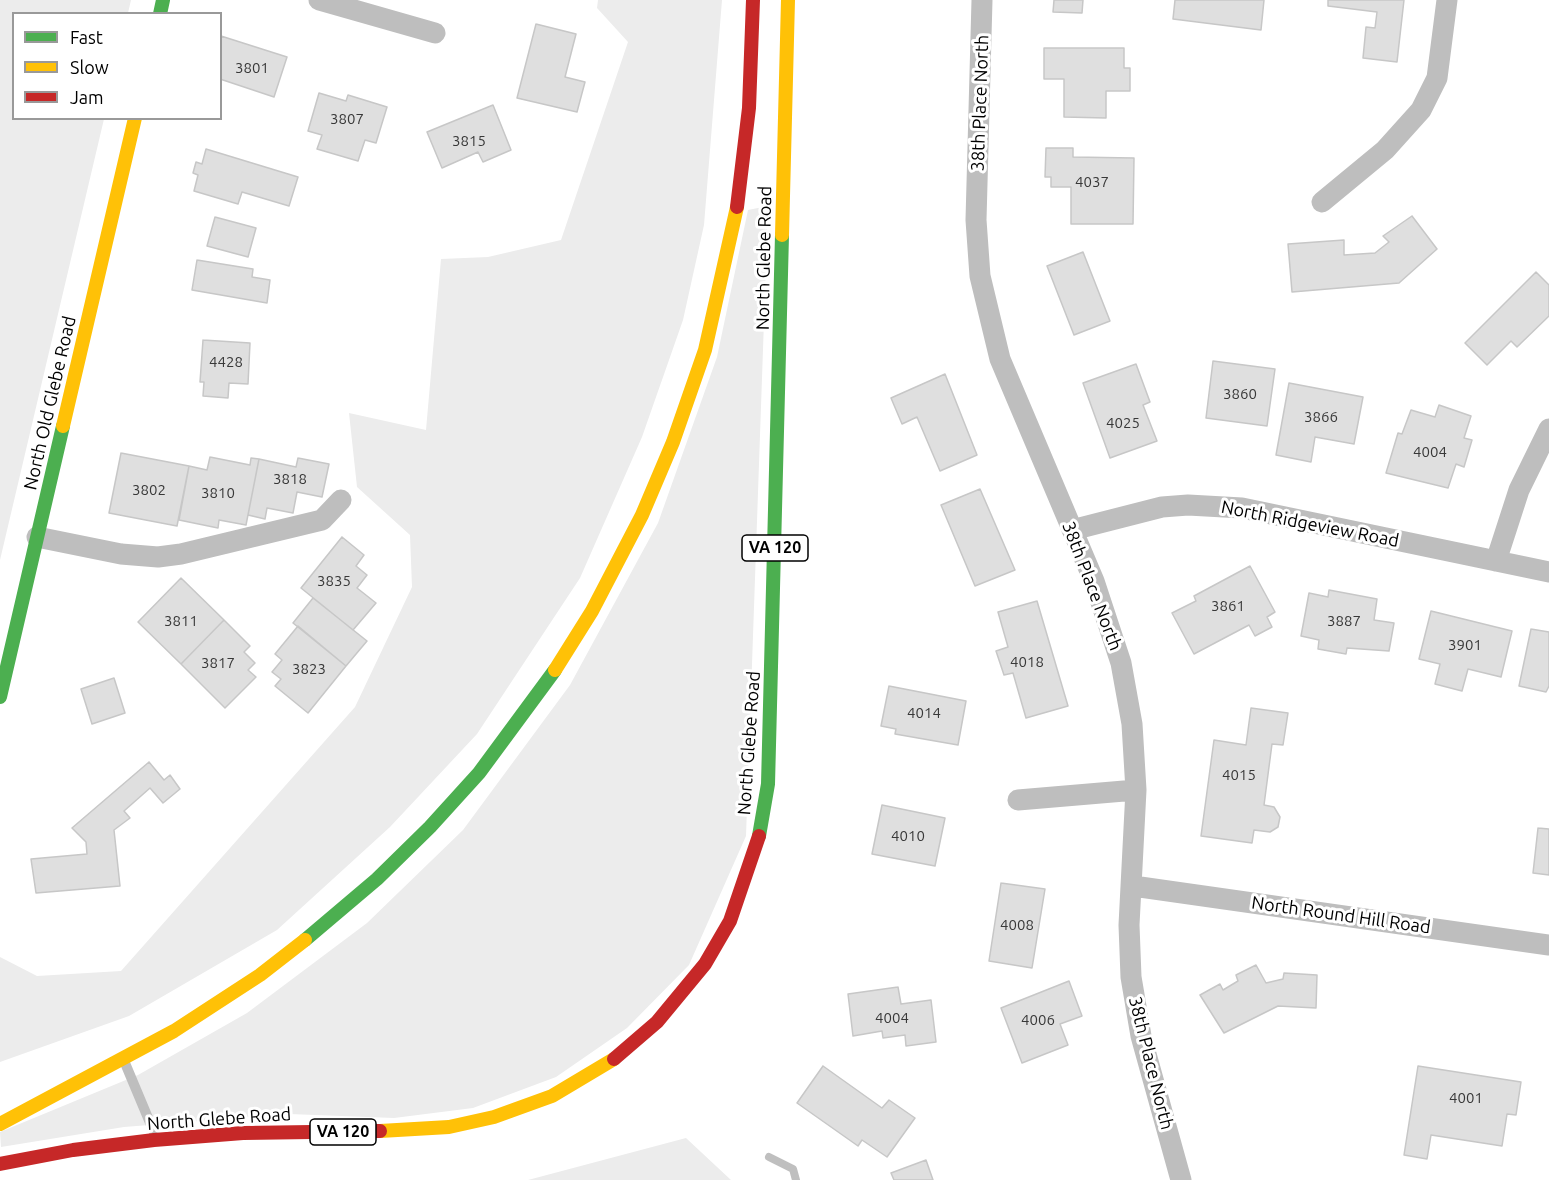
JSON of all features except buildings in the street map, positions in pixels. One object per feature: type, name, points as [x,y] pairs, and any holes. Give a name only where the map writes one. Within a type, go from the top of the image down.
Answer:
[{"type":"main road","name":"North Glebe Road","points":[[0,1124],[119,1062],[201,1015],[260,975],[319,929],[384,872],[478,773],[526,713],[570,647],[621,558],[657,483],[705,350],[738,204],[749,108],[753,0]]},
{"type":"main road","name":"North Glebe Road","points":[[1,1164],[63,1152],[157,1140],[243,1133],[425,1129],[472,1122],[514,1111],[571,1086],[624,1052],[674,1004],[705,964],[718,942],[749,871],[758,842],[768,784],[788,0]]},
{"type":"main road","name":"North Old Glebe Road","points":[[0,697],[135,120]]},
{"type":"main road","points":[[28,1093],[119,1062]]},
{"type":"street","points":[[319,0],[435,33]]},
{"type":"street","name":"38th Place North","points":[[982,0],[976,220],[980,276],[1000,359],[1104,606],[1121,663],[1132,724],[1136,790],[1129,950],[1135,1005],[1181,1180]]},
{"type":"street","points":[[1322,202],[1385,150],[1421,110],[1437,78],[1447,0]]},
{"type":"street","points":[[1496,561],[1523,479],[1549,429]]},
{"type":"street","points":[[37,537],[121,554],[158,557],[181,554],[315,523],[327,517],[341,500]]},
{"type":"street","name":"North Ridgeview Road","points":[[1072,530],[1162,507],[1213,506],[1280,514],[1549,572]]},
{"type":"street","points":[[1018,800],[1136,790]]},
{"type":"street","name":"North Round Hill Road","points":[[1133,886],[1549,945]]},
{"type":"lane","points":[[119,1062],[157,1140]]},
{"type":"shaded area","points":[[0,0],[131,0],[128,12],[12,12],[12,120],[104,120],[0,560]]},
{"type":"shaded area","points":[[598,0],[722,0],[704,225],[683,320],[642,437],[580,578],[477,734],[390,827],[277,930],[129,1016],[0,1062],[0,957],[37,976],[121,971],[355,707],[412,587],[410,535],[357,487],[349,413],[426,430],[441,259],[488,257],[561,240],[628,42],[597,8]]},
{"type":"shaded area","points":[[768,206],[746,836],[689,965],[627,1028],[556,1077],[473,1108],[394,1118],[289,1114],[124,1127],[1,1147],[0,1132],[138,1075],[247,1013],[367,923],[463,830],[570,685],[658,523],[717,357],[748,210]]},
{"type":"shaded area","points":[[686,1138],[731,1180],[528,1180]]},
{"type":"waterway","points":[[769,1157],[793,1169],[796,1180]]},
{"type":"traffic: fast","points":[[160,12],[163,0]]},
{"type":"traffic: fast","points":[[759,836],[768,784],[782,235]]},
{"type":"traffic: fast","points":[[0,697],[63,426]]},
{"type":"traffic: fast","points":[[305,940],[377,879],[430,827],[479,773],[555,670]]},
{"type":"traffic: slow","points":[[782,235],[788,0]]},
{"type":"traffic: slow","points":[[63,426],[135,120]]},
{"type":"traffic: slow","points":[[555,670],[592,611],[642,515],[673,442],[705,350],[737,207]]},
{"type":"traffic: slow","points":[[0,1124],[174,1031],[260,975],[305,940]]},
{"type":"traffic: slow","points":[[380,1131],[449,1127],[494,1117],[552,1096],[614,1059]]},
{"type":"traffic: jam","points":[[737,207],[749,108],[753,0]]},
{"type":"traffic: jam","points":[[614,1059],[657,1022],[705,964],[730,921],[759,836]]},
{"type":"traffic: jam","points":[[0,1164],[73,1150],[154,1140],[243,1133],[380,1131]]}]
